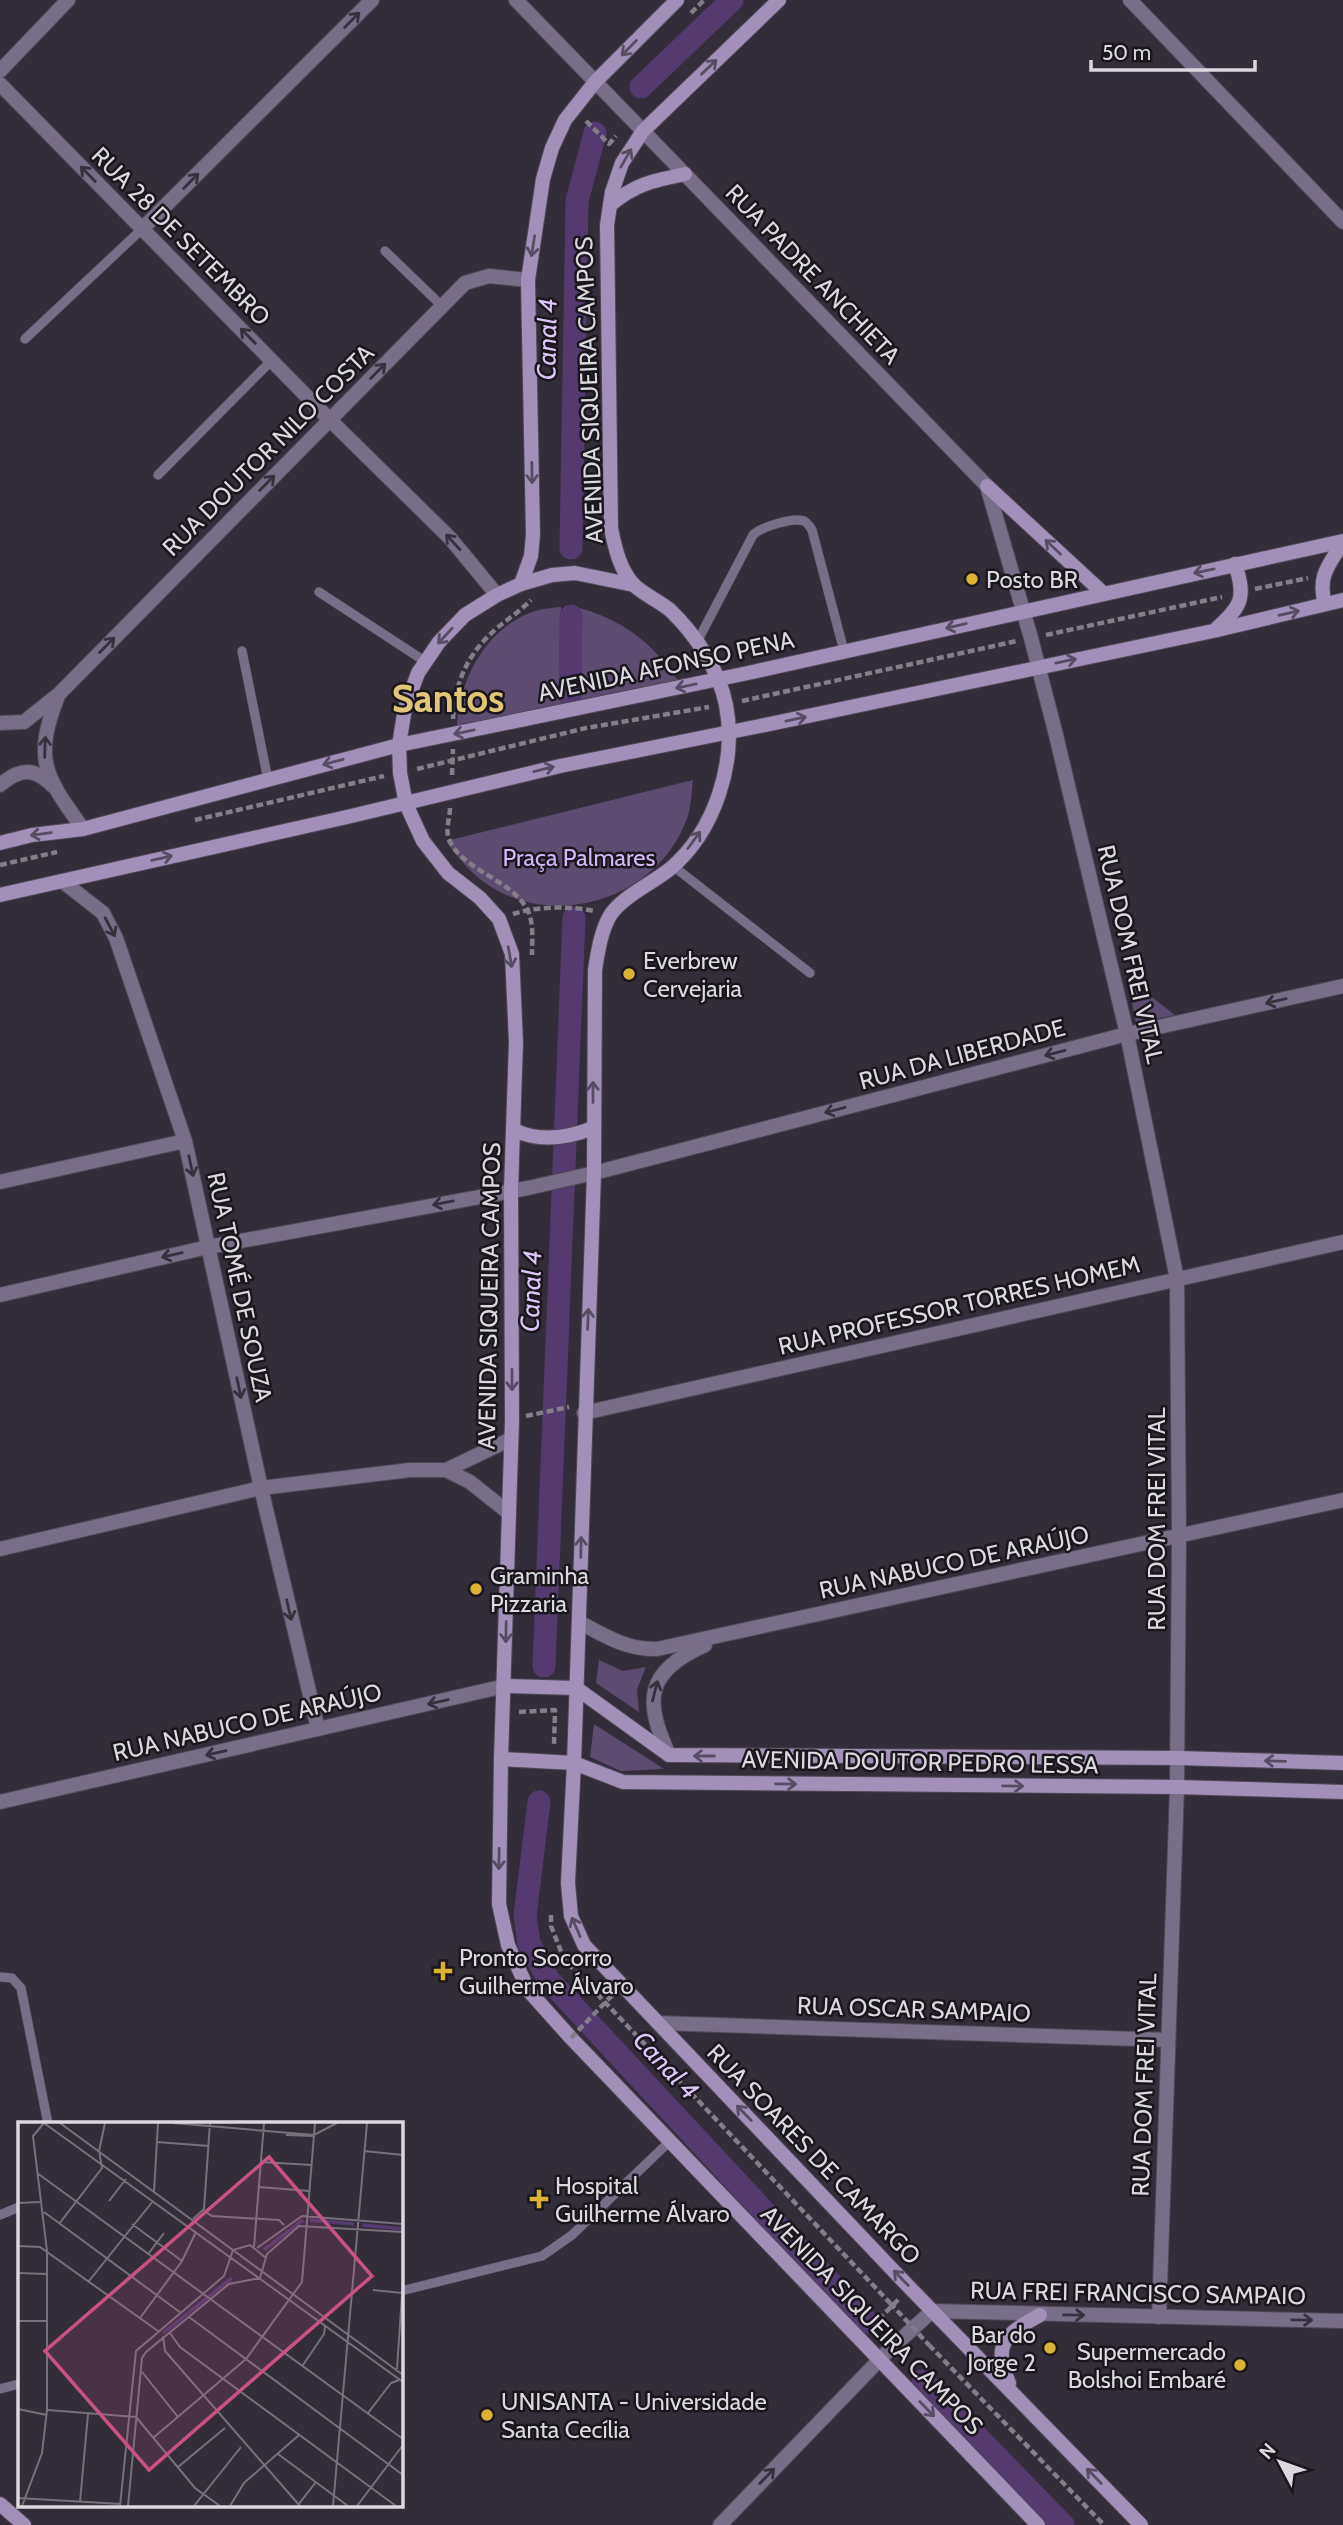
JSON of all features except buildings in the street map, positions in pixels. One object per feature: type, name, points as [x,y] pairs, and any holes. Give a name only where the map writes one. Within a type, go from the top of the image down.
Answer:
[{"type":"main road","name":"AVENIDA SIQUEIRA CAMPOS","points":[[677,0],[600,87],[565,120],[552,148],[543,179],[528,280],[533,535],[531,556],[521,584],[497,595],[466,615],[439,642],[418,673],[405,708],[399,745],[400,773],[406,804],[423,841],[448,873],[480,898],[499,919],[512,954],[516,1042],[510,1190],[510,1686],[499,1904],[508,1945],[528,1990],[859,2339],[883,2357],[1038,2525]]},
{"type":"main road","name":"AVENIDA SIQUEIRA CAMPOS","points":[[574,1763],[570,1688],[579,1622],[594,1173],[595,970],[603,932],[611,915],[624,899],[673,866],[709,818],[725,772],[729,733],[726,704],[718,679],[697,642],[669,610],[634,585],[617,557],[611,528],[607,225],[612,192],[638,126],[779,0]]},
{"type":"main road","points":[[610,205],[631,189],[655,180],[685,174]]},
{"type":"main road","points":[[987,486],[1103,593]]},
{"type":"main road","points":[[1325,604],[1321,590],[1323,575],[1343,542]]},
{"type":"main road","name":"AVENIDA AFONSO PENA","points":[[0,843],[32,835],[83,829],[399,745],[718,679],[1343,542]]},
{"type":"main road","points":[[1213,631],[1236,611],[1242,592],[1235,564]]},
{"type":"main road","points":[[521,584],[552,575],[575,573],[634,585]]},
{"type":"main road","points":[[0,895],[406,804],[560,766],[1213,631],[1343,600]]},
{"type":"main road","points":[[514,1130],[528,1137],[573,1136],[593,1128]]},
{"type":"main road","points":[[510,1686],[570,1688],[669,1755]]},
{"type":"main road","name":"AVENIDA DOUTOR PEDRO LESSA","points":[[669,1755],[1178,1758],[1343,1763]]},
{"type":"main road","name":"AVENIDA DOUTOR PEDRO LESSA","points":[[507,1760],[553,1757],[624,1782],[1177,1787],[1343,1792]]},
{"type":"main road","name":"RUA SOARES DE CAMARGO","points":[[574,1763],[568,1883],[570,1916],[584,1945],[910,2288],[923,2319],[1012,2391],[1142,2525]]},
{"type":"main road","points":[[1012,2391],[1000,2363],[1002,2349],[1009,2336],[1021,2325],[1040,2315]]},
{"type":"main road","points":[[0,2504],[24,2525]]},
{"type":"street","points":[[0,71],[68,0]]},
{"type":"street","points":[[142,229],[372,0]]},
{"type":"street","name":"RUA PADRE ANCHIETA","points":[[516,0],[987,486],[1039,667]]},
{"type":"street","points":[[1130,0],[1343,222]]},
{"type":"street","name":"RUA 28 DE SETEMBRO","points":[[0,84],[330,420],[450,538],[497,595]]},
{"type":"street","name":"RUA DOUTOR NILO COSTA","points":[[0,723],[24,722],[59,694],[466,283],[489,276],[528,280]]},
{"type":"street","name":"RUA DOM FREI VITAL","points":[[1039,667],[1127,1034],[1177,1279],[1178,1758],[1159,2317]]},
{"type":"street","points":[[54,787],[44,761],[44,740],[59,694]]},
{"type":"street","points":[[0,785],[9,777],[24,771],[43,776],[54,787],[83,829]]},
{"type":"street","name":"RUA TOMÉ DE SOUZA","points":[[62,881],[103,913],[116,938],[185,1140],[261,1489],[318,1729]]},
{"type":"street","name":"RUA DA LIBERDADE","points":[[510,1190],[594,1173],[1127,1034],[1343,986]]},
{"type":"street","points":[[0,1182],[185,1140]]},
{"type":"street","points":[[0,1295],[208,1247],[510,1190]]},
{"type":"street","name":"RUA PROFESSOR TORRES HOMEM","points":[[584,1413],[1343,1242]]},
{"type":"street","points":[[0,1549],[261,1489],[410,1470],[446,1470],[511,1439]]},
{"type":"street","points":[[446,1470],[470,1482],[509,1513]]},
{"type":"street","name":"RUA NABUCO DE ARAÚJO","points":[[579,1622],[626,1646],[657,1649],[1343,1500]]},
{"type":"street","points":[[669,1755],[654,1718],[652,1700],[659,1678],[670,1665],[695,1649],[725,1636]]},
{"type":"street","name":"RUA NABUCO DE ARAÚJO","points":[[0,1802],[510,1686]]},
{"type":"street","name":"RUA OSCAR SAMPAIO","points":[[659,2023],[1168,2040]]},
{"type":"street","name":"RUA FREI FRANCISCO SAMPAIO","points":[[923,2319],[1040,2315],[1343,2321]]},
{"type":"street","points":[[720,2525],[923,2319]]},
{"type":"lane","points":[[25,339],[142,229]]},
{"type":"lane","points":[[386,251],[442,306]]},
{"type":"lane","points":[[158,475],[272,360]]},
{"type":"lane","points":[[697,642],[753,535],[767,526],[800,521],[812,530],[844,651]]},
{"type":"lane","points":[[319,592],[426,662]]},
{"type":"lane","points":[[242,651],[268,779]]},
{"type":"lane","points":[[673,866],[810,974]]},
{"type":"lane","points":[[0,1977],[12,1978],[21,1988],[48,2122]]},
{"type":"lane","points":[[402,2291],[542,2256],[572,2235],[670,2141]]},
{"type":"lane","points":[[0,2215],[18,2207]]},
{"type":"lane","points":[[0,2389],[18,2384]]},
{"type":"path","points":[[194,820],[586,728],[726,704],[1323,575]]},
{"type":"path","points":[[453,760],[454,700],[459,677],[468,659],[482,641],[533,598]]},
{"type":"path","points":[[0,865],[63,850]]},
{"type":"path","points":[[527,909],[583,909]]},
{"type":"path","points":[[524,1417],[570,1406]]},
{"type":"path","points":[[553,1757],[555,1710]]},
{"type":"path","points":[[571,2038],[622,1984]]},
{"type":"path","points":[[859,2339],[910,2288]]},
{"type":"path","points":[[891,2305],[923,2319],[929,2345],[1104,2525]]},
{"type":"green space","points":[[561,607],[561,704],[457,728],[463,691],[470,673],[491,640],[521,617],[542,609]]},
{"type":"green space","points":[[575,607],[607,618],[634,634],[658,655],[679,682],[574,703]]},
{"type":"green space","name":"Praça Palmares","points":[[693,780],[689,812],[677,841],[658,864],[635,883],[608,897],[579,904],[549,905],[519,900],[491,887],[478,877],[446,841]]},
{"type":"green space","points":[[1127,978],[1175,1015],[1136,1023]]},
{"type":"green space","points":[[599,1660],[623,1671],[646,1667],[637,1689],[639,1712],[596,1683]]},
{"type":"green space","points":[[594,1724],[664,1769],[621,1771],[590,1757]]},
{"type":"waterway","name":"Canal 4","points":[[641,87],[732,0]]},
{"type":"waterway","name":"Canal 4","points":[[571,548],[577,201],[595,133]]},
{"type":"waterway","name":"Canal 4","points":[[570,696],[571,616]]},
{"type":"waterway","name":"Canal 4","points":[[544,1666],[574,918]]},
{"type":"waterway","name":"Canal 4","points":[[539,1802],[525,1916],[529,1943],[548,1979],[867,2322]]},
{"type":"waterway","name":"Canal 4","points":[[923,2381],[1063,2525]]},
{"type":"place","name":"Posto BR","points":[[972,579]]},
{"type":"place","name":"Everbrew Cervejaria","points":[[629,974]]},
{"type":"place","name":"Graminha Pizzaria","points":[[476,1589]]},
{"type":"place","name":"Pronto Socorro Guilherme Álvaro","points":[[443,1971]]},
{"type":"place","name":"Hospital Guilherme Álvaro","points":[[539,2199]]},
{"type":"place","name":"Bar do Jorge 2","points":[[1050,2348]]},
{"type":"place","name":"Supermercado Bolshoi Embaré","points":[[1240,2365]]},
{"type":"place","name":"UNISANTA - Universidade Santa Cecília","points":[[487,2415]]},
{"type":"district","name":"Santos","points":[[448,698]]}]
